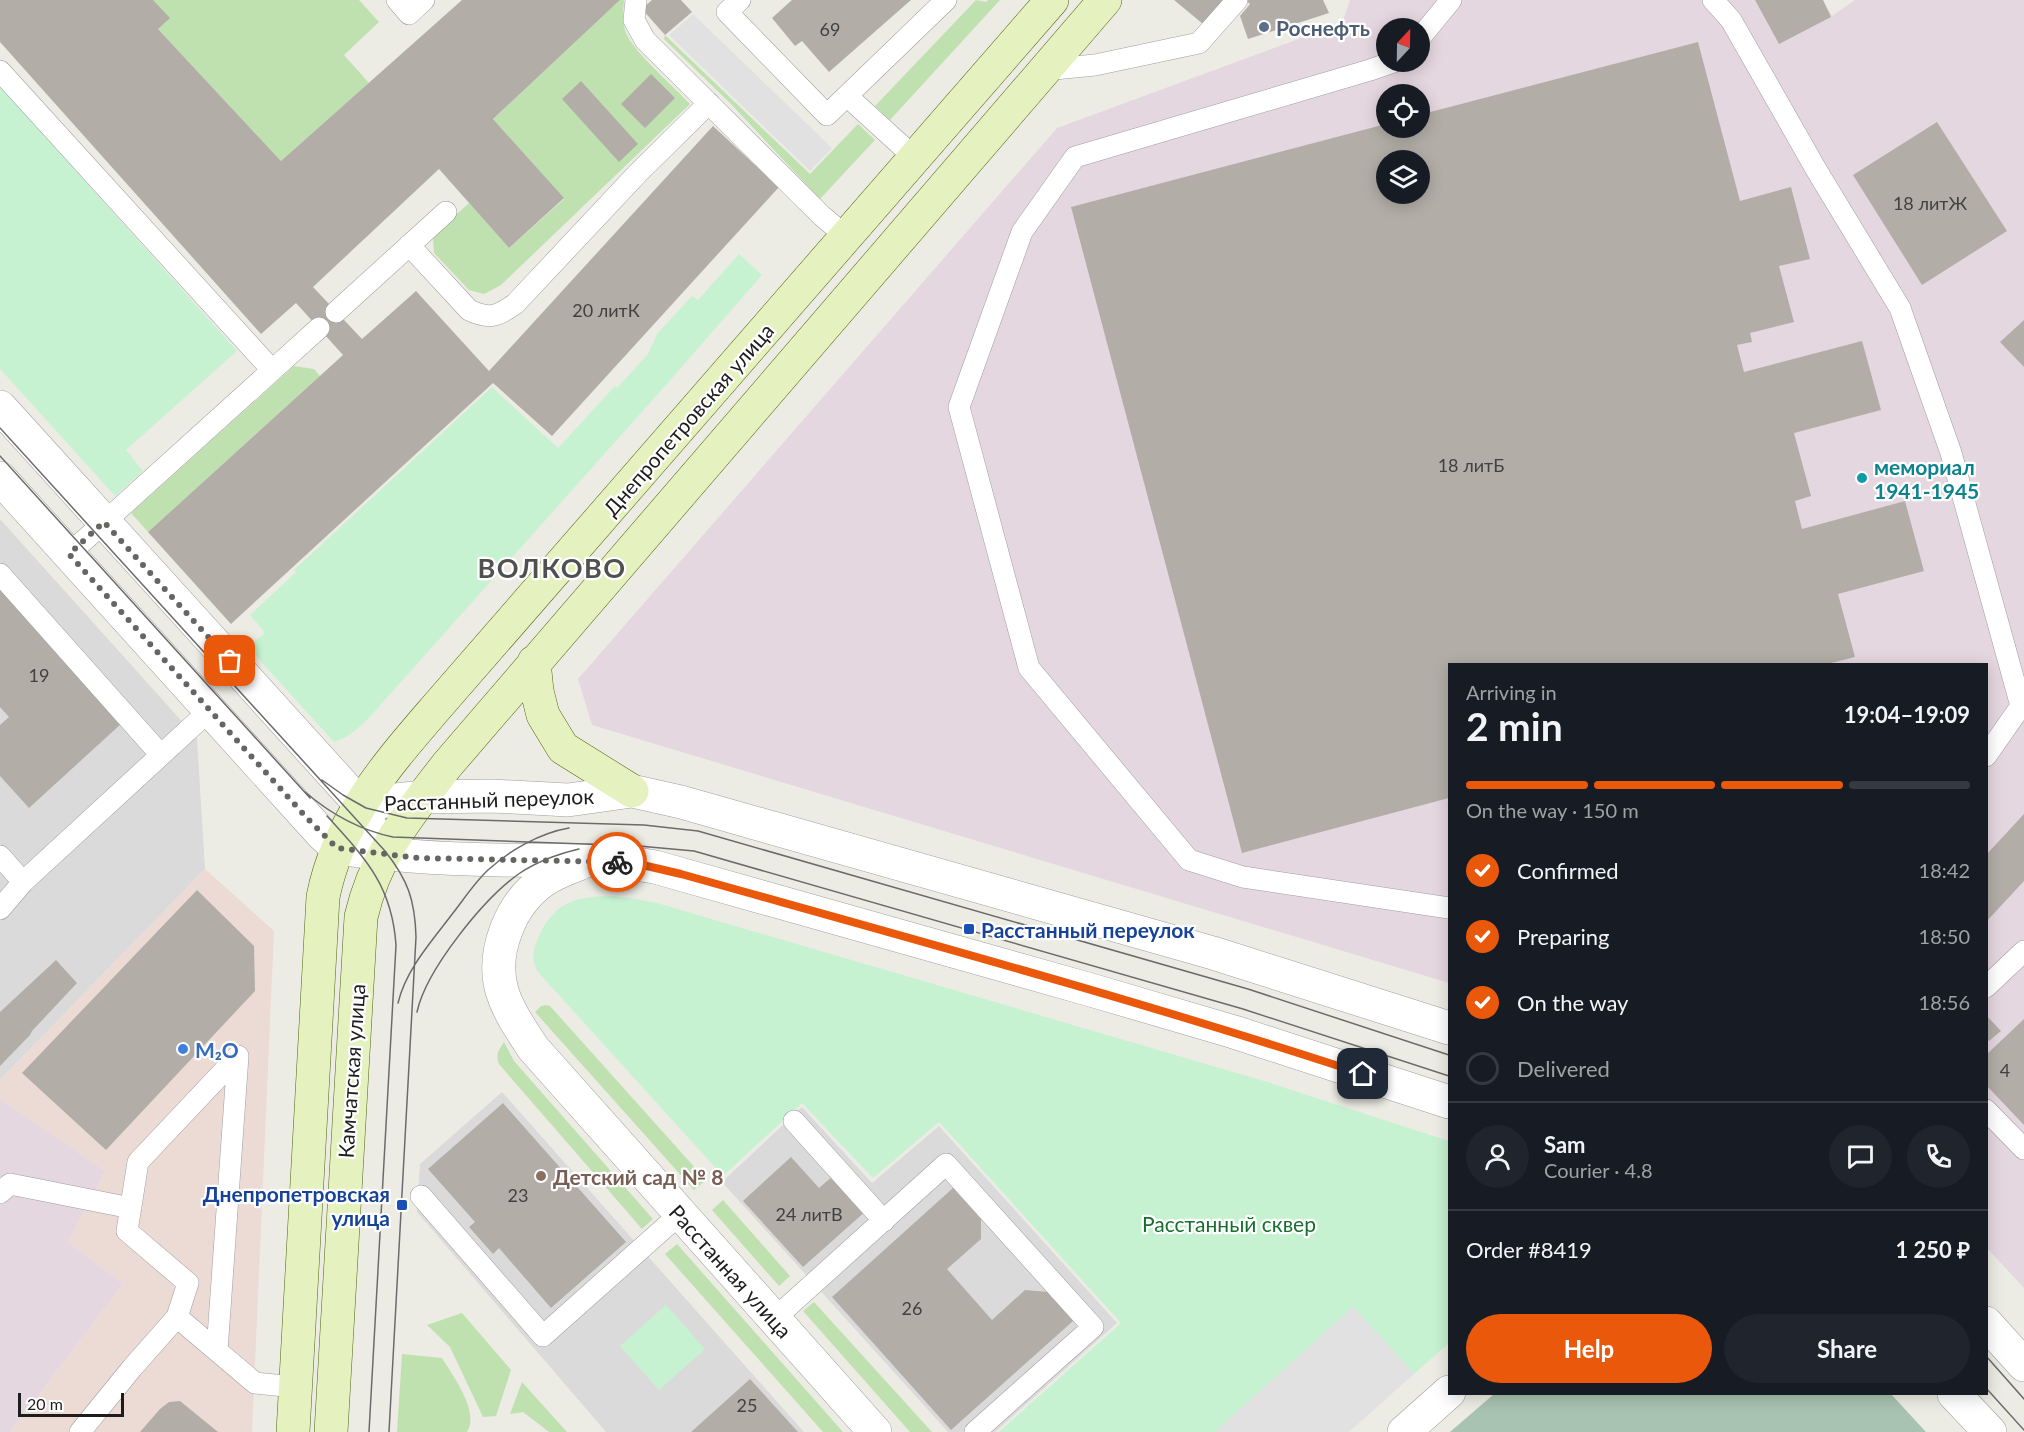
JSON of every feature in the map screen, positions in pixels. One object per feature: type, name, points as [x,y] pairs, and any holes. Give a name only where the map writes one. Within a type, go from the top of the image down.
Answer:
[{"type":"main road","name":"Днепропетровская улица","points":[[423,797],[534,662],[1105,0]]},
{"type":"main road","name":"Днепропетровская улица","points":[[337,848],[377,777],[1050,1]]},
{"type":"main road","points":[[534,662],[537,691],[543,715],[563,748],[632,791]]},
{"type":"main road","name":"Камчатская улица","points":[[331,1432],[361,917],[366,897],[383,854],[423,797]]},
{"type":"main road","name":"Камчатская улица","points":[[292,1432],[321,909],[337,848]]},
{"type":"street","points":[[0,407],[360,804],[383,854]]},
{"type":"street","points":[[0,478],[337,848],[418,858],[591,860],[634,863],[693,877],[1190,1019],[1448,1102]]},
{"type":"street","name":"Расстанный переулок","points":[[360,804],[423,797],[492,796],[568,800],[632,791],[681,802],[1201,950],[1448,1028]]},
{"type":"street","name":"Расстанная улица","points":[[591,860],[568,867],[543,880],[520,904],[510,921],[499,953],[498,969],[502,992],[532,1048],[875,1432]]},
{"type":"street","points":[[1988,1325],[2024,1365]]},
{"type":"street","points":[[1404,1432],[1448,1393]]},
{"type":"street","points":[[1955,1395],[1990,1432]]},
{"type":"lane","points":[[397,0],[409,14],[424,0]]},
{"type":"lane","points":[[636,0],[634,20],[645,40],[822,216],[847,237]]},
{"type":"lane","points":[[740,0],[727,12],[827,115],[946,0]]},
{"type":"lane","points":[[1044,70],[1095,65],[1199,43],[1237,0]]},
{"type":"lane","points":[[1430,26],[1451,0]]},
{"type":"lane","points":[[1713,0],[1731,20],[1817,171],[1900,308],[1951,453],[2021,706],[1988,753]]},
{"type":"lane","points":[[1376,68],[1075,157],[1022,232],[960,406],[1029,668],[1188,860],[1243,877],[1448,908]]},
{"type":"lane","points":[[0,71],[272,370]]},
{"type":"lane","points":[[847,96],[915,158]]},
{"type":"lane","points":[[409,245],[469,310],[482,317],[500,315],[515,304],[638,173],[710,103]]},
{"type":"lane","points":[[336,312],[446,212]]},
{"type":"lane","points":[[69,554],[319,328]]},
{"type":"lane","points":[[0,574],[161,755]]},
{"type":"lane","points":[[0,909],[23,882],[210,710]]},
{"type":"lane","points":[[0,856],[23,882]]},
{"type":"lane","points":[[1988,985],[2024,951]]},
{"type":"lane","points":[[80,1432],[177,1317],[188,1283],[127,1231],[138,1162],[238,1056],[217,1352]]},
{"type":"lane","points":[[1988,1112],[2024,1149]]},
{"type":"lane","points":[[794,1121],[884,1221]]},
{"type":"lane","points":[[774,1319],[946,1164],[1093,1327],[975,1432]]},
{"type":"lane","points":[[3,1186],[131,1208]]},
{"type":"lane","points":[[421,1196],[543,1336],[680,1214]]},
{"type":"lane","points":[[177,1317],[255,1383],[295,1387]]},
{"type":"shaded area","points":[[1350,0],[1823,0],[1832,16],[1855,0],[2024,0],[2024,1288],[1988,1249],[1988,663],[1448,663],[1448,983],[592,725],[578,679],[1057,128],[1342,23]]},
{"type":"shaded area","points":[[693,14],[832,148],[810,171],[669,35]]},
{"type":"shaded area","points":[[0,519],[197,738],[205,869],[0,1080]]},
{"type":"shaded area","points":[[205,869],[274,931],[252,1432],[10,1432],[123,1284],[68,1242],[105,1171],[0,1099],[0,1080]]},
{"type":"shaded area","points":[[502,1092],[804,1432],[606,1432],[417,1212],[420,1164]]},
{"type":"shaded area","points":[[0,1099],[105,1171],[68,1242],[123,1284],[10,1432],[0,1432]]},
{"type":"shaded area","points":[[802,1107],[872,1183],[939,1126],[1117,1323],[995,1432],[948,1432],[722,1182]]},
{"type":"shaded area","points":[[1353,1307],[1414,1374],[1349,1432],[1215,1432]]},
{"type":"green space","points":[[153,0],[359,0],[379,22],[344,55],[369,83],[281,161],[158,29]]},
{"type":"green space","points":[[620,0],[624,0],[624,25],[630,41],[690,104],[501,285],[484,294],[469,290],[434,253],[433,235],[469,203],[509,248],[564,199],[493,119]]},
{"type":"green space","points":[[976,0],[986,2],[1000,0],[890,120],[875,106]]},
{"type":"green space","points":[[665,35],[810,174],[858,124],[875,140],[820,199],[730,103],[664,39]]},
{"type":"green space","points":[[0,86],[237,351],[126,450],[143,471],[115,496],[0,369]]},
{"type":"green space","points":[[739,254],[762,275],[373,714],[351,734],[334,742],[248,647],[265,633],[250,615],[296,572],[294,570],[492,387],[558,448],[648,354],[657,334],[692,296],[698,300]]},
{"type":"green space","points":[[294,366],[314,369],[320,376],[148,532],[131,513]]},
{"type":"green space","name":"Расстанный сквер","points":[[611,896],[657,903],[1264,1081],[1448,1141],[1448,1344],[1414,1374],[1353,1307],[1215,1432],[999,1432],[1121,1323],[939,1122],[873,1178],[802,1103],[723,1176],[537,971],[533,957],[534,949],[545,924],[552,915],[568,903],[587,898]]},
{"type":"green space","points":[[541,1006],[550,1006],[706,1180],[694,1190],[535,1012]]},
{"type":"green space","points":[[504,1042],[514,1061],[653,1219],[642,1229],[499,1064],[499,1050]]},
{"type":"green space","points":[[723,1200],[790,1276],[779,1286],[712,1210]]},
{"type":"green space","points":[[677,1244],[843,1432],[823,1432],[665,1254]]},
{"type":"green space","points":[[814,1302],[932,1432],[910,1432],[803,1311]]},
{"type":"green space","points":[[666,1305],[705,1349],[659,1390],[620,1346]]},
{"type":"green space","points":[[462,1313],[511,1370],[496,1416],[483,1417],[450,1347],[427,1325]]},
{"type":"green space","points":[[402,1354],[442,1358],[464,1394],[468,1405],[470,1424],[467,1432],[397,1432]]},
{"type":"green space","points":[[522,1382],[567,1432],[549,1432],[523,1412],[510,1414]]},
{"type":"green space","points":[[1493,1395],[1892,1395],[1926,1432],[1450,1432]]},
{"type":"building","points":[[0,0],[153,0],[170,18],[158,29],[281,161],[462,0],[620,0],[493,119],[564,198],[509,248],[439,169],[313,287],[362,339],[416,291],[489,371],[713,126],[779,187],[552,436],[493,383],[231,624],[148,532],[343,355],[296,303],[261,334],[0,42]]},
{"type":"building","points":[[652,0],[681,0],[692,12],[665,35],[642,9]]},
{"type":"building","points":[[792,0],[911,0],[829,72],[802,41],[795,46],[772,18]]},
{"type":"building","name":"Роснефть","points":[[1174,0],[1223,0],[1203,24]]},
{"type":"building","name":"Роснефть","points":[[1245,0],[1323,0],[1329,13],[1248,39],[1240,16],[1250,4]]},
{"type":"building","points":[[1755,0],[1823,0],[1831,17],[1779,44]]},
{"type":"building","points":[[1698,42],[1740,201],[1791,187],[1810,259],[1779,266],[1794,322],[1750,333],[1752,342],[1737,345],[1744,372],[1862,341],[1881,410],[1794,433],[1811,496],[1795,501],[1802,529],[1905,501],[1924,571],[1838,594],[1855,657],[1831,663],[1448,663],[1448,798],[1242,853],[1071,207],[1376,127],[1376,138],[1430,138],[1430,112]]},
{"type":"building","points":[[651,74],[675,98],[645,128],[621,104]]},
{"type":"building","points":[[581,81],[638,144],[619,162],[562,99]]},
{"type":"building","points":[[1937,122],[2007,231],[1922,285],[1853,175]]},
{"type":"building","points":[[2024,320],[2024,367],[2000,342]]},
{"type":"building","points":[[0,588],[122,723],[29,808],[0,776],[0,725],[9,717],[0,707]]},
{"type":"building","points":[[2024,814],[2024,881],[1988,920],[1988,853]]},
{"type":"building","points":[[197,890],[254,946],[255,991],[106,1150],[22,1073]]},
{"type":"building","points":[[56,960],[77,983],[0,1066],[0,1012]]},
{"type":"building","points":[[1988,1017],[2001,1031],[1988,1040]]},
{"type":"building","points":[[2024,1019],[2024,1125],[1988,1087],[1988,1053]]},
{"type":"building","points":[[503,1103],[626,1242],[551,1308],[499,1248],[493,1254],[469,1227],[475,1222],[428,1169]]},
{"type":"building","points":[[791,1157],[819,1188],[834,1175],[867,1210],[803,1267],[743,1201]]},
{"type":"building","points":[[953,1188],[981,1219],[981,1239],[947,1269],[992,1320],[1025,1290],[1048,1292],[1073,1321],[951,1430],[832,1297]]},
{"type":"building","points":[[750,1379],[798,1432],[691,1432]]},
{"type":"building","points":[[180,1401],[218,1432],[140,1432],[169,1402]]},
{"type":"tram line","points":[[0,428],[385,851],[409,891],[416,937],[389,1432]]},
{"type":"tram line","points":[[0,456],[310,798]]},
{"type":"tram line","points":[[322,780],[366,808],[407,818],[644,825],[698,831],[1248,989],[1448,1055]]},
{"type":"tram line","points":[[305,792],[325,808],[346,820],[393,837],[639,846],[694,851],[1243,1009],[1448,1076]]},
{"type":"tram line","points":[[327,816],[353,845],[374,874],[389,905],[396,945],[369,1432]]},
{"type":"tram line","points":[[398,1003],[413,967],[483,875],[526,843],[569,828]]},
{"type":"tram line","points":[[417,1012],[432,976],[444,956],[490,899],[527,869],[548,858],[579,849]]},
{"type":"tram line","points":[[1988,1358],[2024,1399]]},
{"type":"tram line","points":[[1988,1390],[2024,1430]]},
{"type":"way so far","points":[[230,661],[104,522],[69,554],[306,817],[337,848],[418,858],[617,862]]},
{"type":"place","name":"Роснефть","points":[[1264,27]]},
{"type":"place","name":"мемориал 1941-1945","points":[[1862,478]]},
{"type":"place","name":"Расстанный переулок","points":[[969,929]]},
{"type":"place","name":"М₂O","points":[[183,1049]]},
{"type":"place","name":"Детский сад № 8","points":[[541,1176]]},
{"type":"place","name":"Днепропетровская улица","points":[[402,1205]]},
{"type":"district","name":"ВОЛКОВО","points":[[552,567]]},
{"type":"route","points":[[617,862],[634,863],[681,874],[1091,990],[1234,1032],[1363,1074]]}]
